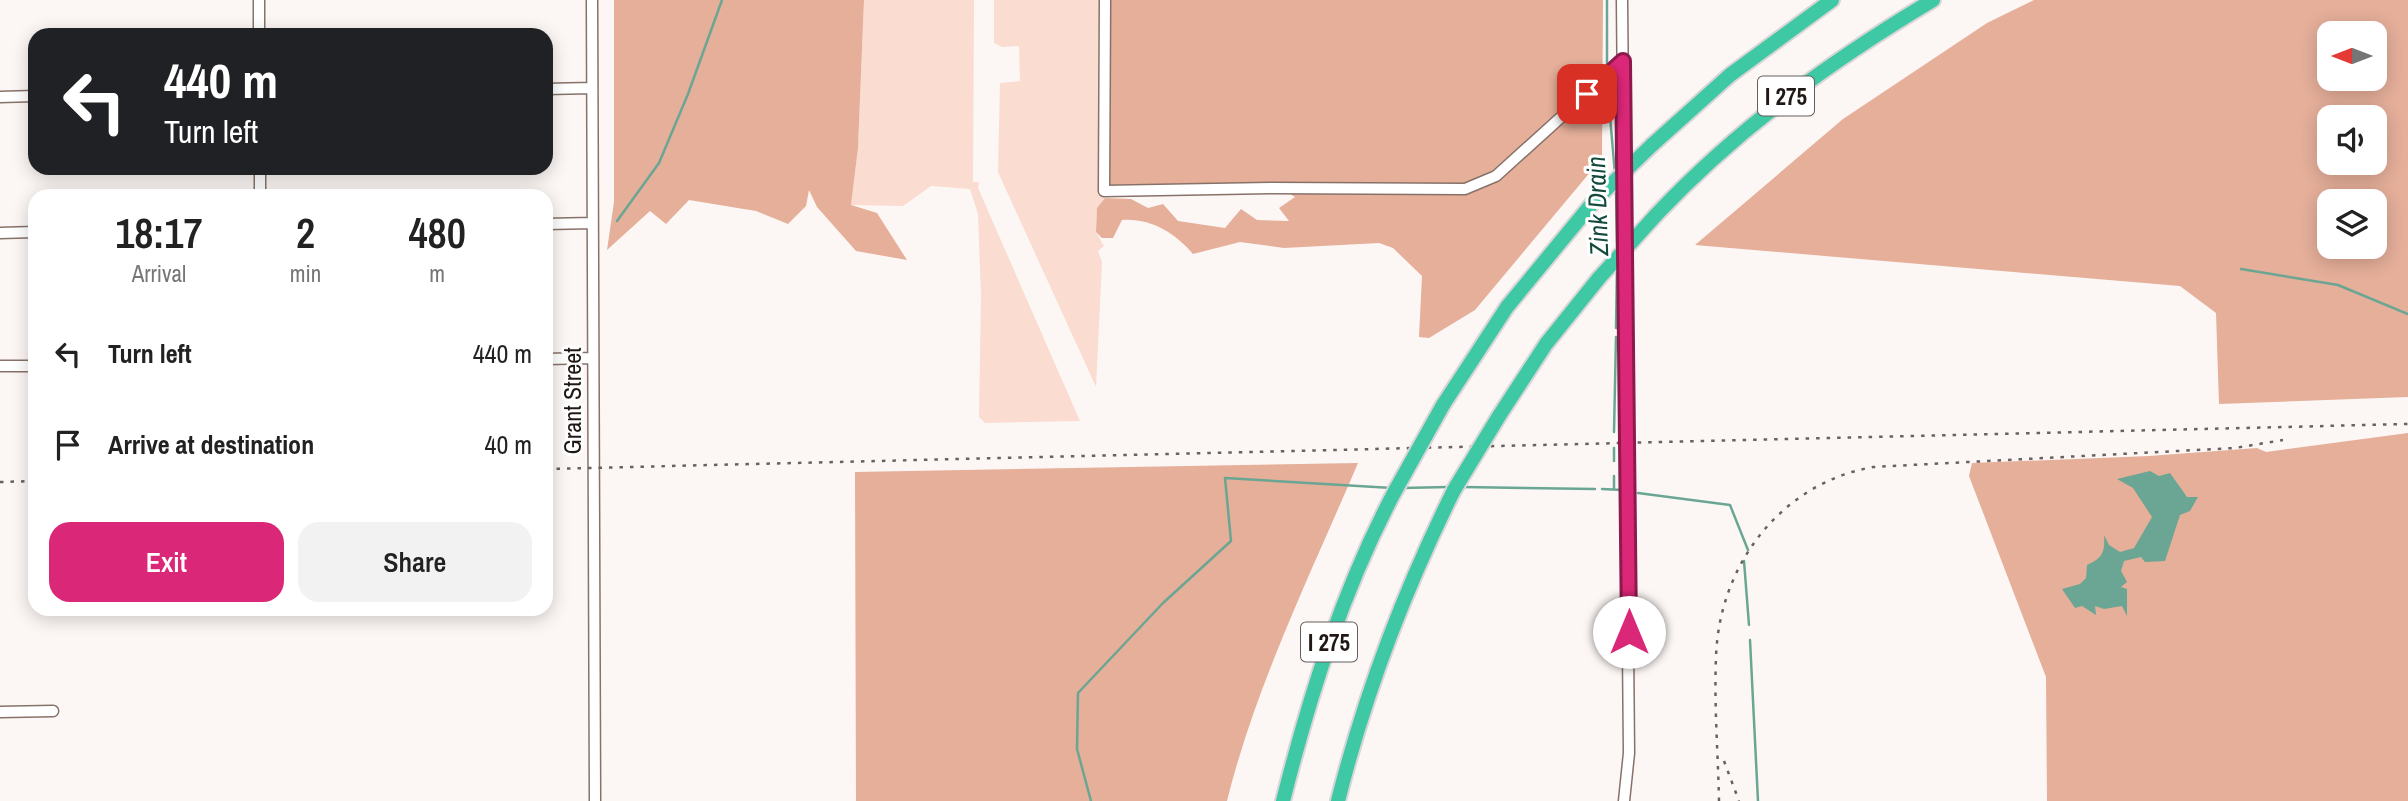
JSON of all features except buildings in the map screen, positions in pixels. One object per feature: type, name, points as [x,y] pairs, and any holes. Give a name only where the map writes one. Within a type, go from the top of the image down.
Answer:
[{"type":"highway","name":"I 275","points":[[1283,801],[1309,704],[1332,634],[1369,543],[1443,405],[1507,307],[1595,200],[1652,145],[1730,75],[1832,0]]},
{"type":"highway","name":"I 275","points":[[1338,801],[1359,722],[1385,643],[1454,491],[1546,344],[1599,278],[1656,215],[1720,151],[1794,90],[1933,0]]},
{"type":"street","points":[[259,0],[259,28]]},
{"type":"street","name":"Grant Street","points":[[592,0],[595,801]]},
{"type":"street","points":[[1105,0],[1104,191],[1465,188],[1496,176],[1623,61]]},
{"type":"street","points":[[1622,0],[1629,753],[1624,801]]},
{"type":"street","points":[[553,89],[592,88]]},
{"type":"street","points":[[0,97],[28,96]]},
{"type":"street","points":[[553,224],[592,223]]},
{"type":"street","points":[[0,233],[28,232]]},
{"type":"street","points":[[553,359],[593,358]]},
{"type":"street","points":[[0,366],[28,366]]},
{"type":"street","points":[[0,712],[53,711]]},
{"type":"shaded area","points":[[614,0],[864,0],[858,148],[851,205],[877,213],[907,260],[856,251],[817,207],[809,190],[806,206],[788,224],[756,211],[689,200],[666,224],[650,211],[607,250],[614,202]]},
{"type":"shaded area","points":[[864,0],[974,0],[973,182],[979,182],[978,188],[1080,421],[985,423],[979,417],[981,295],[978,214],[970,189],[931,186],[903,206],[851,205],[858,148]]},
{"type":"shaded area","points":[[994,0],[1111,0],[1111,95],[1108,104],[1112,187],[1097,209],[1096,232],[1104,246],[1098,251],[1102,262],[1096,387],[998,172],[1000,83],[1020,81],[1019,46],[1002,47],[994,43]]},
{"type":"shaded area","points":[[1111,0],[1603,0],[1602,158],[1475,310],[1429,338],[1419,337],[1422,276],[1393,248],[1379,243],[1284,248],[1240,242],[1193,254],[1162,228],[1133,220],[1122,220],[1113,238],[1102,238],[1096,232],[1097,208],[1105,198],[1131,199],[1148,208],[1163,204],[1178,221],[1225,228],[1241,209],[1257,220],[1289,221],[1279,208],[1295,197],[1277,186],[1249,183],[1110,185],[1107,167]]},
{"type":"shaded area","points":[[2034,0],[2408,0],[2408,397],[2219,404],[2216,313],[2180,286],[1695,245],[1843,119],[1987,23]]},
{"type":"shaded area","points":[[2408,433],[2408,801],[2047,801],[2046,677],[1969,476],[1972,463],[2149,456],[2257,448],[2266,452]]},
{"type":"shaded area","points":[[1358,463],[1269,672],[1227,801],[856,801],[855,472]]},
{"type":"shaded area","points":[[2150,471],[2159,476],[2170,473],[2187,497],[2198,497],[2190,511],[2180,515],[2165,561],[2145,562],[2141,557],[2124,561],[2121,571],[2127,582],[2121,587],[2127,589],[2127,616],[2122,606],[2104,609],[2095,606],[2096,615],[2082,606],[2075,608],[2062,589],[2080,584],[2086,578],[2087,565],[2102,554],[2104,535],[2109,545],[2120,552],[2134,548],[2152,517],[2133,488],[2117,479]]},
{"type":"waterway","points":[[617,221],[659,163],[688,94],[722,0]]},
{"type":"waterway","name":"Zink Drain","points":[[1607,0],[1607,67]]},
{"type":"waterway","name":"Zink Drain","points":[[1607,82],[1615,174]]},
{"type":"waterway","name":"Zink Drain","points":[[1616,188],[1617,251]]},
{"type":"waterway","name":"Zink Drain","points":[[1616,328],[1617,265]]},
{"type":"waterway","points":[[2241,269],[2338,285],[2408,314]]},
{"type":"waterway","name":"Zink Drain","points":[[1614,432],[1616,337]]},
{"type":"waterway","name":"Zink Drain","points":[[1614,448],[1614,461]]},
{"type":"waterway","name":"Zink Drain","points":[[1614,476],[1614,489]]},
{"type":"waterway","points":[[1091,801],[1077,749],[1078,693],[1163,603],[1231,541],[1225,478],[1392,488]]},
{"type":"waterway","points":[[1402,488],[1448,487]]},
{"type":"waterway","points":[[1462,487],[1595,489]]},
{"type":"waterway","name":"Zink Drain","points":[[1602,489],[1623,490]]},
{"type":"waterway","name":"Zink Drain","points":[[1638,493],[1730,505],[1748,550]]},
{"type":"waterway","name":"Zink Drain","points":[[1744,561],[1749,625]]},
{"type":"waterway","name":"Zink Drain","points":[[1750,640],[1758,801]]},
{"type":"railway","points":[[553,469],[2408,424]]},
{"type":"railway","points":[[1719,801],[1716,657],[1720,623],[1729,590],[1743,560],[1762,533],[1784,510],[1810,490],[1840,476],[1873,467],[2235,448],[2283,440]]},
{"type":"railway","points":[[0,482],[28,481]]},
{"type":"railway","points":[[1724,761],[1739,801]]},
{"type":"route","points":[[1587,94],[1623,61],[1623,332],[1629,632]]}]
